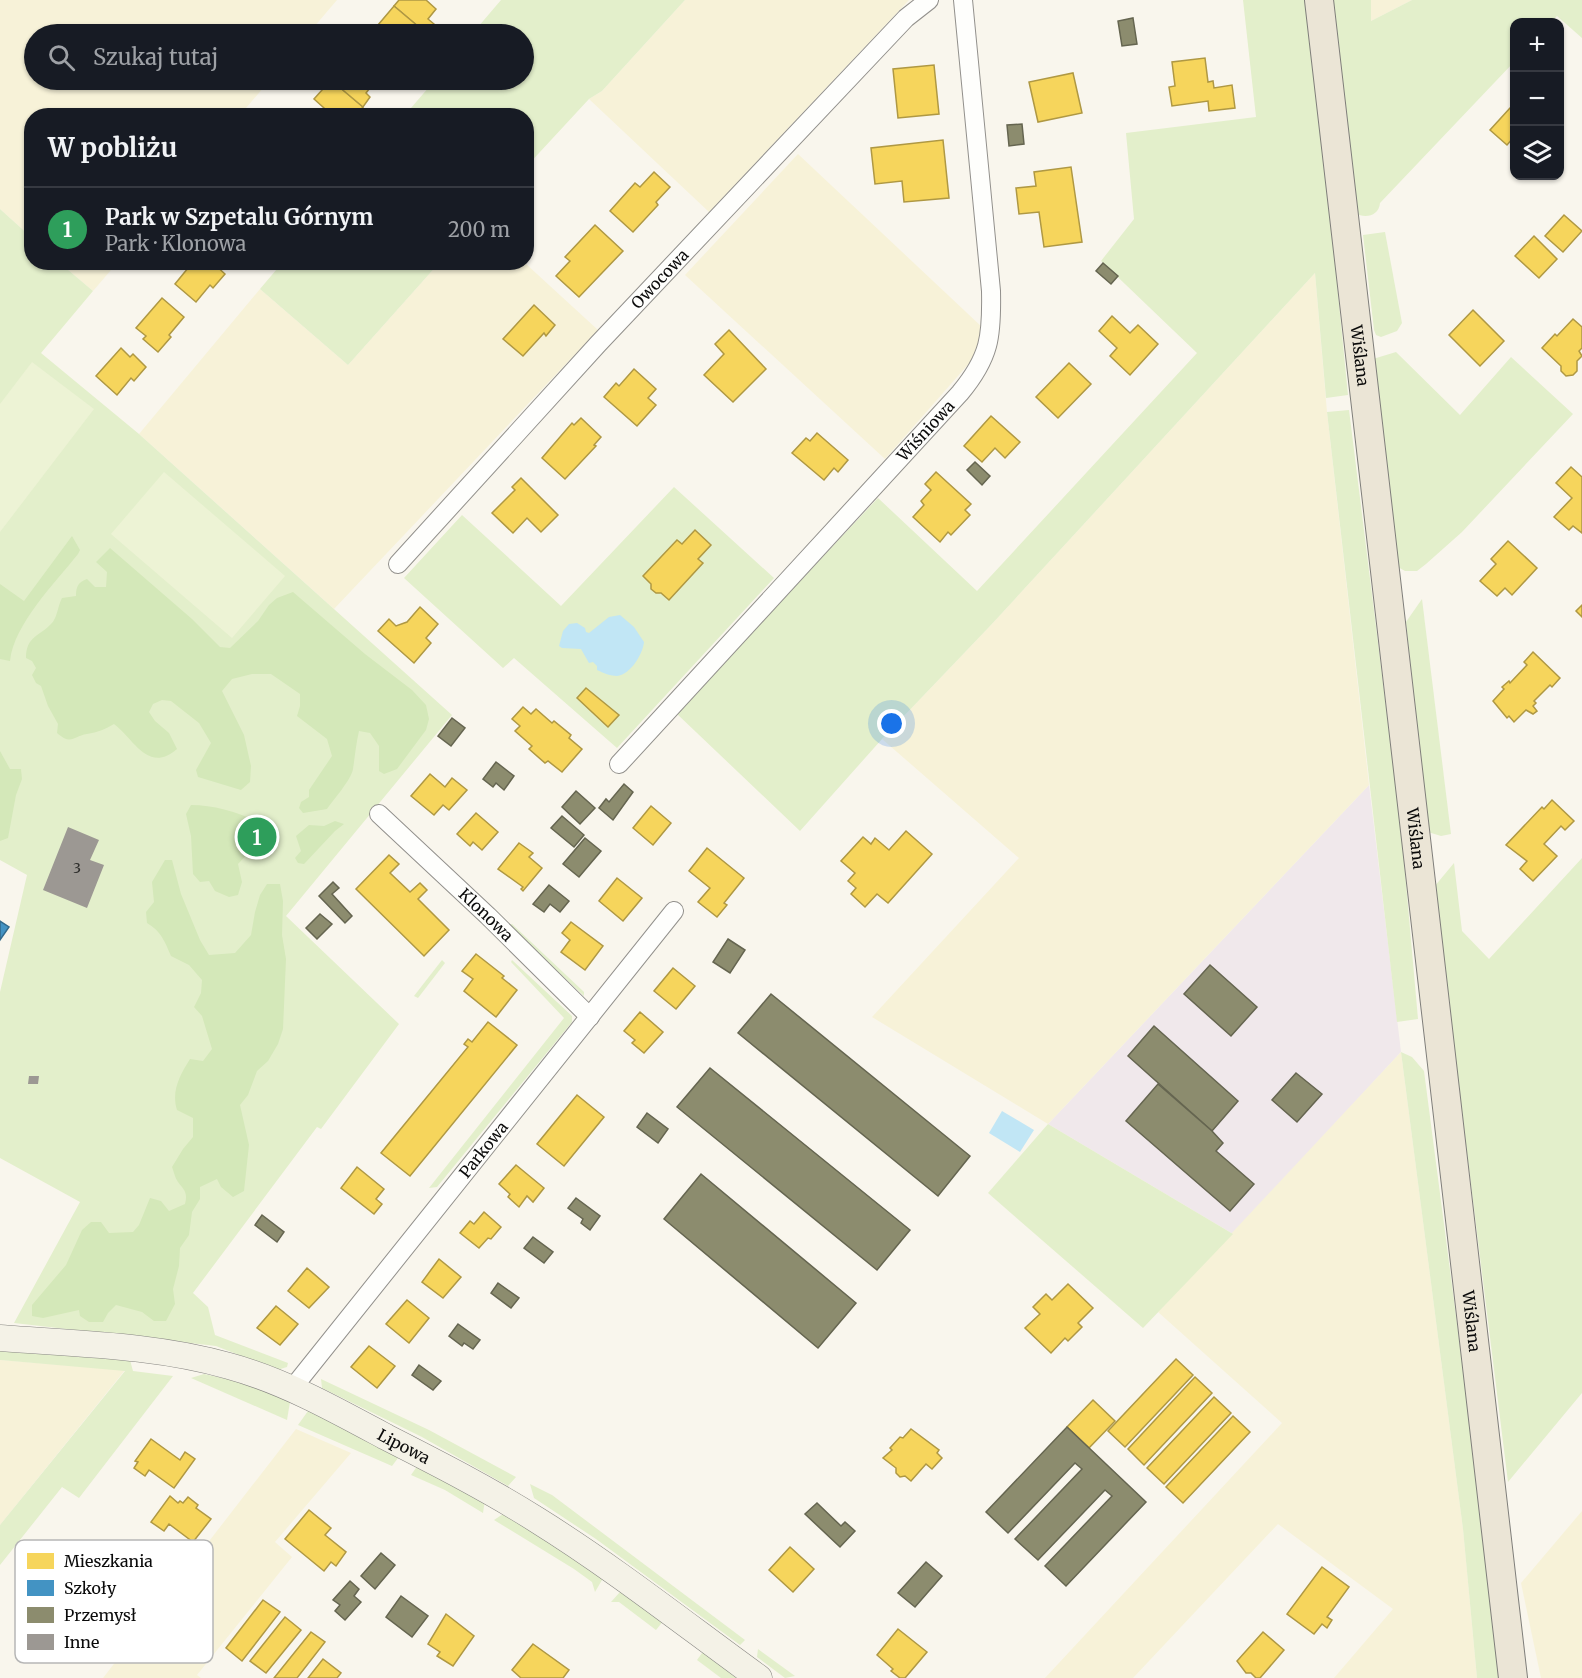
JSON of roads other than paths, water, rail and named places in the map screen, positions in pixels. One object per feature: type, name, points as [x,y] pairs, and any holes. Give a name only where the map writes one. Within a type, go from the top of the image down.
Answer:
[{"type":"main road","name":"Wiślana","points":[[1319,0],[1513,1678]]},
{"type":"street","name":"Owocowa","points":[[398,564],[608,333],[906,18],[929,0]]},
{"type":"street","name":"Wiśniowa","points":[[619,764],[960,393],[975,375],[983,360],[992,324],[991,291],[963,0]]},
{"type":"street","name":"Klonowa","points":[[379,814],[496,924],[590,1017]]},
{"type":"street","name":"Parkowa","points":[[291,1390],[674,911]]},
{"type":"street","name":"Lipowa","points":[[0,1338],[135,1349],[202,1359],[254,1374],[291,1390],[450,1470],[537,1520],[629,1583],[759,1678]]},
{"type":"water","points":[[620,615],[634,627],[644,642],[635,663],[622,675],[612,675],[597,670],[597,666],[593,662],[589,663],[581,649],[559,646],[563,631],[569,624],[577,623],[589,633],[609,617]]},
{"type":"water","points":[[1002,1111],[1034,1130],[1020,1152],[989,1133]]},
{"type":"place","name":"Park w Szpetalu Górnym","points":[[257,837]]}]
